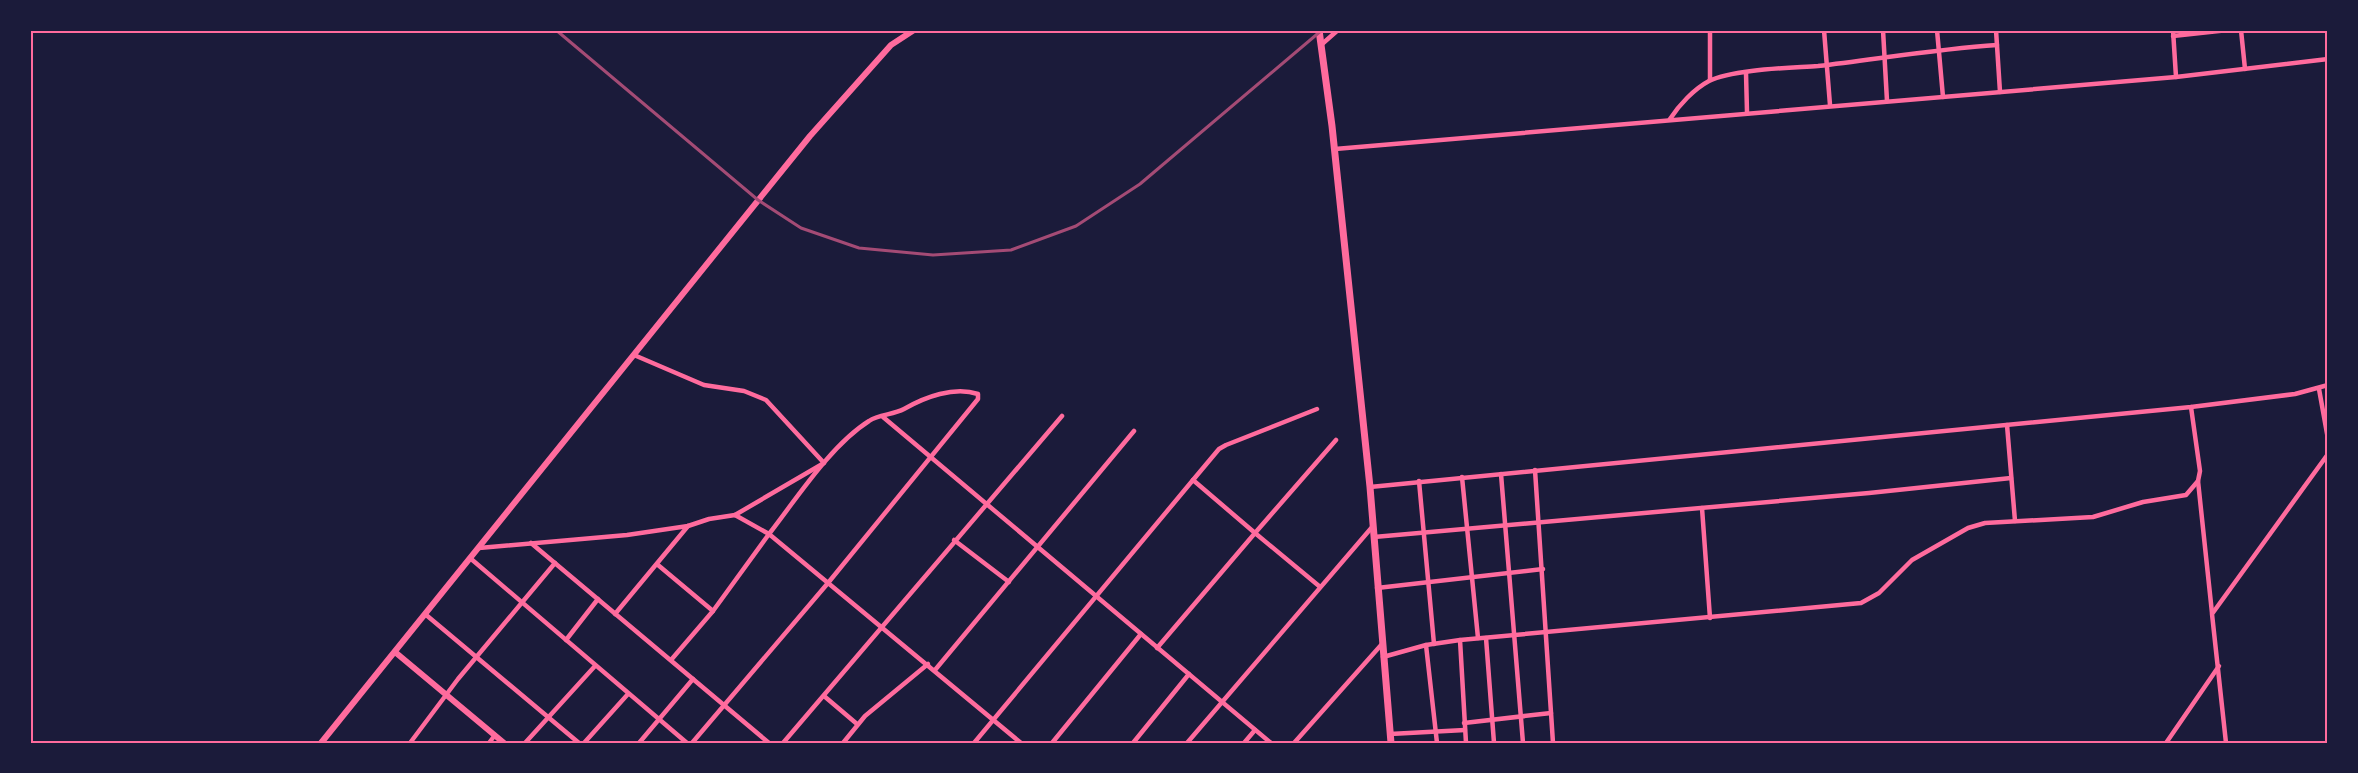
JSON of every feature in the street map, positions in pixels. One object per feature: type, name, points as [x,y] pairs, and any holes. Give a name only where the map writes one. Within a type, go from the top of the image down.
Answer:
[{"type":"main road","points":[[1319,30],[1335,149],[1370,487],[1391,743]]},
{"type":"street","points":[[321,743],[810,136],[891,45],[914,30]]},
{"type":"street","points":[[1321,45],[1338,30]]},
{"type":"street","points":[[1710,30],[1710,80]]},
{"type":"street","points":[[1824,30],[1830,105]]},
{"type":"street","points":[[1883,30],[1887,101]]},
{"type":"street","points":[[1937,30],[1943,97]]},
{"type":"street","points":[[1996,30],[2000,92]]},
{"type":"street","points":[[2176,77],[2173,33],[2228,30]]},
{"type":"street","points":[[2241,30],[2244,69]]},
{"type":"street","points":[[1670,119],[1691,94],[1710,80],[1746,73],[1885,59],[1939,49],[1997,45]]},
{"type":"street","points":[[1335,149],[2176,77],[2328,59]]},
{"type":"street","points":[[1746,73],[1748,112]]},
{"type":"street","points":[[634,355],[704,386],[744,392],[766,400],[824,463]]},
{"type":"street","points":[[1370,487],[2191,407],[2319,389],[2328,385]]},
{"type":"street","points":[[2319,389],[2328,440]]},
{"type":"street","points":[[670,660],[713,611],[824,463],[869,421],[933,396],[953,392],[978,394],[978,399],[930,459],[692,743]]},
{"type":"street","points":[[2191,407],[2200,460],[2198,481],[2226,743]]},
{"type":"street","points":[[974,743],[1219,449],[1317,409]]},
{"type":"street","points":[[783,743],[1062,416]]},
{"type":"street","points":[[883,417],[984,505],[1271,743]]},
{"type":"street","points":[[2007,425],[2015,521]]},
{"type":"street","points":[[935,670],[1134,431]]},
{"type":"street","points":[[1157,648],[1335,440]]},
{"type":"street","points":[[2212,614],[2328,453]]},
{"type":"street","points":[[478,548],[688,526],[709,519],[735,515],[824,463]]},
{"type":"street","points":[[1535,470],[1553,743]]},
{"type":"street","points":[[1501,474],[1523,743]]},
{"type":"street","points":[[1462,477],[1478,638]]},
{"type":"street","points":[[1374,537],[1539,524],[2011,478]]},
{"type":"street","points":[[1193,480],[1319,586]]},
{"type":"street","points":[[1419,481],[1434,644]]},
{"type":"street","points":[[1383,657],[1426,645],[1460,640],[1861,603],[1879,593],[1912,560],[1961,531],[1985,523],[2105,515],[2133,504],[2186,495],[2198,481]]},
{"type":"street","points":[[1702,508],[1710,618]]},
{"type":"street","points":[[735,515],[769,534],[883,626],[1021,743]]},
{"type":"street","points":[[1187,743],[1373,525]]},
{"type":"street","points":[[615,614],[658,565],[688,526]]},
{"type":"street","points":[[954,540],[1009,582]]},
{"type":"street","points":[[531,543],[769,743]]},
{"type":"street","points":[[470,558],[687,743]]},
{"type":"street","points":[[410,743],[477,656],[555,563]]},
{"type":"street","points":[[658,565],[713,611]]},
{"type":"street","points":[[1377,588],[1543,569]]},
{"type":"street","points":[[566,640],[597,599]]},
{"type":"street","points":[[425,614],[579,743]]},
{"type":"street","points":[[1053,743],[1141,634]]},
{"type":"street","points":[[1486,638],[1494,743]]},
{"type":"street","points":[[1460,640],[1466,743]]},
{"type":"street","points":[[1294,743],[1382,644]]},
{"type":"street","points":[[1426,645],[1437,743]]},
{"type":"street","points":[[395,652],[504,743]]},
{"type":"street","points":[[843,743],[857,724],[928,664]]},
{"type":"street","points":[[525,743],[595,666]]},
{"type":"street","points":[[2166,743],[2219,666]]},
{"type":"street","points":[[1133,743],[1189,674]]},
{"type":"street","points":[[639,743],[693,679]]},
{"type":"street","points":[[584,743],[628,694]]},
{"type":"street","points":[[824,696],[857,724]]},
{"type":"street","points":[[1464,723],[1551,713]]},
{"type":"street","points":[[1244,743],[1255,730]]},
{"type":"street","points":[[1390,734],[1465,730]]},
{"type":"street","points":[[489,743],[495,735]]},
{"type":"railway","points":[[556,30],[758,200],[801,228],[859,248],[933,255],[1011,250],[1076,226],[1140,184],[1322,30]]}]
